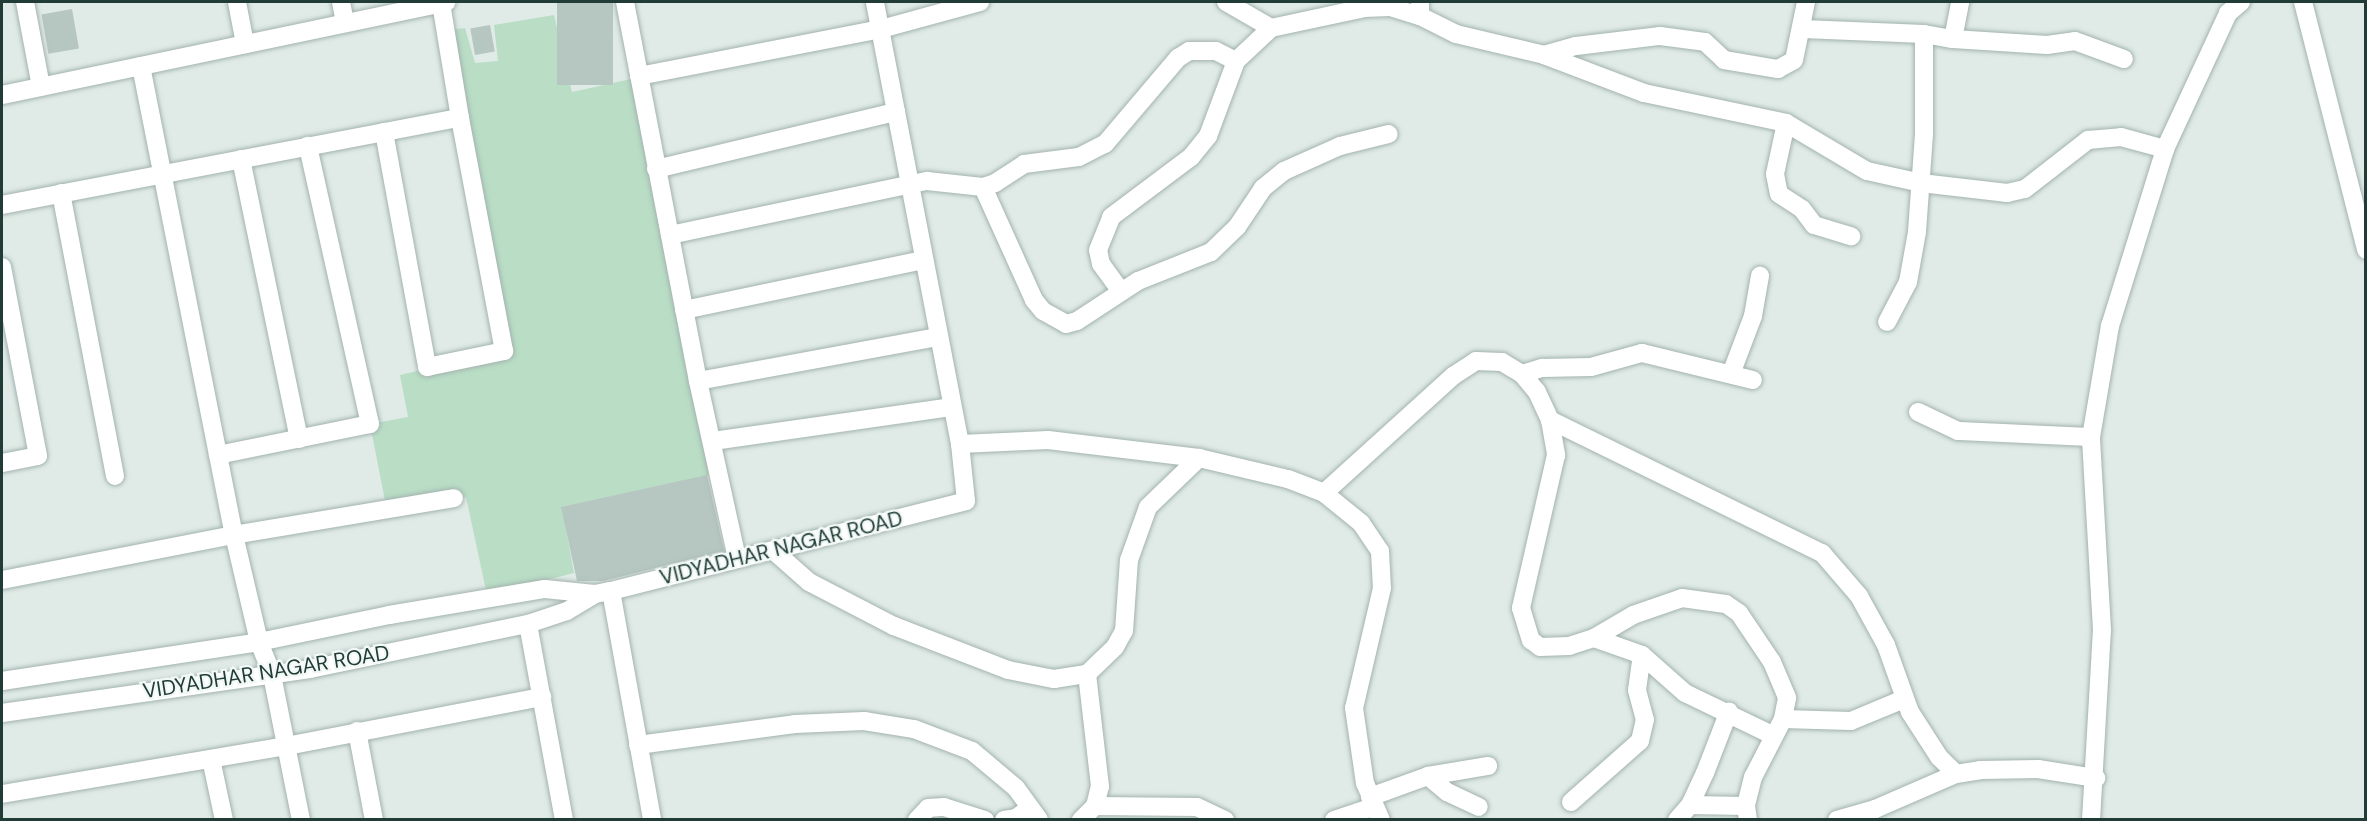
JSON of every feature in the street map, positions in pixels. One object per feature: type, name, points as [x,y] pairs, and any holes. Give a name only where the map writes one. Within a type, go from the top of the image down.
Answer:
[{"type":"street","points":[[25,2],[40,87]]},
{"type":"street","points":[[237,2],[245,44]]},
{"type":"street","points":[[341,2],[345,23]]},
{"type":"street","points":[[2,95],[443,2],[459,118],[504,351],[427,367],[384,132]]},
{"type":"street","points":[[625,2],[698,381],[713,441],[737,559]]},
{"type":"street","points":[[875,2],[951,407],[960,444],[1048,441],[1199,458],[1288,478],[1324,493],[1361,523],[1380,551],[1382,588],[1354,708],[1358,747],[1375,808]]},
{"type":"street","points":[[639,76],[880,29],[980,2]]},
{"type":"street","points":[[1226,2],[1271,28]]},
{"type":"street","points":[[1544,55],[1576,46],[1660,36],[1705,42],[1724,60],[1778,69],[1794,60],[1803,29],[1806,2]]},
{"type":"street","points":[[1953,39],[1960,2]]},
{"type":"street","points":[[2091,819],[2096,778],[2093,741],[2102,630],[2102,576],[2091,437],[2119,290],[2165,149],[2228,14],[2241,2]]},
{"type":"street","points":[[2298,3],[2366,250]]},
{"type":"street","points":[[1120,290],[1101,264],[1098,250],[1111,217],[1191,157],[1209,136],[1236,60],[1271,28],[1364,8],[1420,9],[1456,34],[1544,55],[1644,93],[1786,123],[1867,171],[1921,183],[2007,193],[2025,189],[2088,140],[2121,137],[2165,149]]},
{"type":"street","points":[[1803,29],[1924,34],[1953,39],[2047,45],[2075,41],[2124,59]]},
{"type":"street","points":[[1887,322],[1908,282],[1921,183],[1924,34]]},
{"type":"street","points":[[670,235],[927,181],[983,187],[995,183],[1024,164],[1078,157],[1105,144],[1178,58],[1189,51],[1216,51],[1236,60]]},
{"type":"street","points":[[141,66],[234,535],[259,642],[272,675],[301,819]]},
{"type":"street","points":[[656,169],[896,112]]},
{"type":"street","points":[[2,205],[459,118]]},
{"type":"street","points":[[1786,123],[1775,174],[1779,194],[1802,209],[1814,225],[1851,236]]},
{"type":"street","points":[[983,187],[1023,281],[1043,311],[1066,324],[1077,321],[1120,290],[1211,252],[1237,227],[1263,188],[1284,171],[1340,146],[1389,134]]},
{"type":"street","points":[[219,455],[370,424],[308,146]]},
{"type":"street","points":[[241,159],[299,439]]},
{"type":"street","points":[[61,193],[115,476]]},
{"type":"street","points":[[684,310],[924,260]]},
{"type":"street","points":[[2,267],[38,456],[2,463]]},
{"type":"street","points":[[1731,374],[1753,316],[1760,276]]},
{"type":"street","points":[[698,381],[938,337]]},
{"type":"street","points":[[1522,374],[1542,368],[1591,367],[1642,353],[1753,380]]},
{"type":"street","points":[[1324,493],[1453,376],[1476,361],[1502,362],[1522,374],[1537,392],[1550,420],[1556,455],[1531,556],[1521,608],[1524,625],[1531,640],[1540,647],[1555,650],[1594,638],[1633,615],[1682,598],[1726,604],[1739,613],[1772,662],[1787,698],[1783,719],[1772,735],[1753,777],[1747,813],[1690,805]]},
{"type":"street","points":[[713,441],[951,407]]},
{"type":"street","points":[[1918,412],[1958,431],[2091,437]]},
{"type":"street","points":[[1550,420],[1822,553],[1843,573],[1874,622],[1904,699],[1939,757],[1956,774]]},
{"type":"street","name":"VIDYADHAR NAGAR ROAD","points":[[2,713],[272,675],[528,624],[567,611],[603,592],[775,552],[966,501],[960,444]]},
{"type":"street","points":[[775,552],[809,582],[894,626],[1008,670],[1054,679],[1087,674],[1115,647],[1124,631],[1129,560],[1148,507],[1199,458]]},
{"type":"street","points":[[2,580],[234,535],[454,498]]},
{"type":"street","name":"VIDYADHAR NAGAR ROAD","points":[[2,681],[259,642],[389,615],[545,589],[603,592]]},
{"type":"street","points":[[603,592],[638,745],[652,819]]},
{"type":"street","points":[[528,624],[561,819]]},
{"type":"street","points":[[1594,638],[1642,655],[1685,693],[1729,711],[1772,735]]},
{"type":"street","points":[[1571,802],[1640,741],[1645,720],[1637,690],[1642,655]]},
{"type":"street","points":[[1081,819],[1095,806],[1100,764],[1087,674]]},
{"type":"street","points":[[2,794],[287,746],[542,697]]},
{"type":"street","points":[[1783,719],[1851,721],[1904,699]]},
{"type":"street","points":[[1677,819],[1690,805],[1729,711]]},
{"type":"street","points":[[638,745],[795,724],[864,721],[914,729],[972,751],[1016,788],[1034,814],[1004,819]]},
{"type":"street","points":[[357,731],[374,819]]},
{"type":"street","points":[[211,759],[224,819]]},
{"type":"street","points":[[1334,819],[1375,808],[1428,776],[1488,766]]},
{"type":"street","points":[[1837,819],[1862,817],[1956,774],[2015,768],[2096,778]]},
{"type":"street","points":[[1428,776],[1447,792],[1479,807]]},
{"type":"street","points":[[1095,806],[1197,807],[1225,819]]},
{"type":"street","points":[[917,819],[928,808],[944,807],[985,819]]},
{"type":"green space","points":[[554,15],[572,92],[631,79],[715,474],[562,507],[574,573],[487,595],[466,497],[387,511],[370,424],[408,417],[400,375],[507,350],[448,30],[465,28],[475,63],[498,61],[494,25]]},
{"type":"building","points":[[557,2],[613,2],[613,85],[557,85]]},
{"type":"building","points":[[72,9],[79,48],[48,54],[41,14]]},
{"type":"building","points":[[490,25],[495,52],[475,55],[470,28]]},
{"type":"building","points":[[707,475],[724,551],[603,581],[577,581],[561,507]]}]
